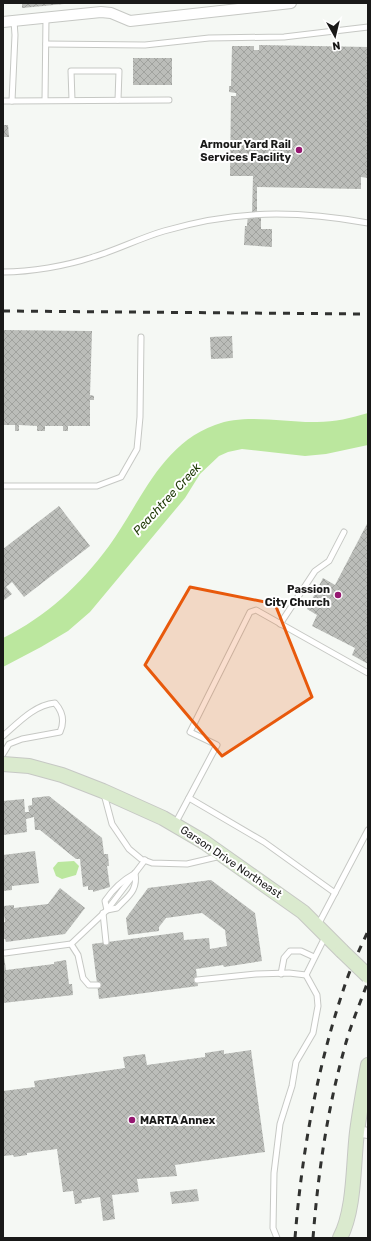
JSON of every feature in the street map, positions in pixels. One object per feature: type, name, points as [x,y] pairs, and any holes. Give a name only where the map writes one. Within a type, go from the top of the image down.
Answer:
[{"type":"main road","name":"Garson Drive Northeast","points":[[3,764],[30,766],[103,791],[175,825],[223,855],[303,912],[368,976]]},
{"type":"main road","points":[[340,1238],[344,1230],[349,1210],[363,1132],[368,1064]]},
{"type":"street","points":[[3,22],[101,12],[111,13],[130,21],[291,3]]},
{"type":"lane","points":[[45,100],[46,18]]},
{"type":"lane","points":[[12,101],[15,35],[14,21]]},
{"type":"lane","points":[[46,44],[145,45],[209,38],[284,37],[368,27]]},
{"type":"lane","points":[[72,100],[71,71],[119,71],[118,100]]},
{"type":"lane","points":[[3,101],[169,100]]},
{"type":"lane","points":[[3,272],[22,272],[92,258],[164,231],[228,216],[275,213],[327,215],[368,222]]},
{"type":"lane","points":[[3,486],[97,486],[121,477],[137,449],[140,417],[141,337]]},
{"type":"lane","points":[[280,624],[315,571],[328,561],[344,532]]},
{"type":"lane","points":[[175,825],[216,745],[190,732],[250,612],[256,610],[368,673]]},
{"type":"lane","points":[[3,736],[26,716],[45,704],[55,703],[62,710],[64,724],[60,732],[22,739],[9,744],[3,754]]},
{"type":"lane","points":[[103,791],[112,824],[129,849],[145,860],[152,863],[187,864],[223,855]]},
{"type":"lane","points":[[189,798],[264,842],[335,893]]},
{"type":"lane","points":[[306,976],[314,957],[335,893],[368,830]]},
{"type":"lane","points":[[4,953],[71,944],[105,911],[145,860]]},
{"type":"lane","points":[[105,911],[117,908],[135,888],[137,884],[135,873]]},
{"type":"lane","points":[[105,911],[106,942]]},
{"type":"lane","points":[[71,944],[78,955],[83,978],[89,985],[98,985]]},
{"type":"lane","points":[[281,974],[284,958],[290,951],[301,951],[314,957]]},
{"type":"lane","points":[[198,980],[270,974],[306,976]]},
{"type":"lane","points":[[277,1238],[273,1228],[274,1174],[280,1124],[292,1086],[296,1062],[313,1034],[318,1006],[318,995],[306,976]]},
{"type":"highlighted area","points":[[190,587],[275,604],[312,697],[222,756],[145,665]]},
{"type":"water","name":"Peachtree Creek","points":[[368,413],[368,445],[326,454],[305,456],[242,449],[228,452],[219,456],[200,474],[185,498],[90,612],[68,631],[3,667],[3,638],[19,630],[48,610],[87,573],[109,546],[153,476],[180,446],[196,434],[227,421],[266,419],[324,422],[355,417]]},
{"type":"water","points":[[74,861],[79,866],[76,875],[62,879],[56,876],[53,868],[58,862]]},
{"type":"building","points":[[22,3],[64,3],[64,4],[22,8]]},
{"type":"building","name":"Armour Yard Rail Services Facility","points":[[259,45],[368,47],[368,178],[361,177],[361,189],[257,187],[257,215],[261,215],[261,229],[272,229],[272,247],[244,245],[245,226],[247,226],[248,214],[252,214],[253,176],[230,176],[231,96],[236,96],[236,93],[229,92],[229,86],[231,86],[232,46],[254,46],[254,50],[259,50]]},
{"type":"building","points":[[133,58],[172,58],[172,85],[133,85]]},
{"type":"building","points":[[3,125],[8,125],[9,137],[3,137]]},
{"type":"building","points":[[3,330],[92,331],[90,395],[94,396],[94,400],[90,400],[90,426],[68,426],[68,431],[63,431],[63,426],[45,426],[45,431],[37,431],[37,426],[19,425],[19,431],[15,431],[15,425],[3,425]]},
{"type":"building","points":[[232,336],[233,358],[211,359],[210,337]]},
{"type":"building","points":[[59,506],[90,546],[24,597],[12,582],[6,587],[12,594],[3,601],[3,549]]},
{"type":"building","name":"Passion City Church","points":[[368,522],[368,664],[352,655],[355,648],[312,626],[317,615],[307,609],[323,578],[335,585]]},
{"type":"building","points":[[49,796],[102,838],[104,854],[108,854],[109,866],[107,866],[110,887],[93,892],[93,890],[88,890],[88,886],[83,887],[80,859],[76,859],[40,830],[35,830],[34,817],[26,819],[27,832],[3,835],[3,801],[24,799],[25,812],[29,812],[28,806],[32,805],[32,798]]},
{"type":"building","points":[[35,851],[39,883],[12,886],[12,890],[3,891],[3,855]]},
{"type":"building","points":[[211,880],[255,913],[262,961],[224,967],[223,965],[196,969],[198,986],[99,999],[92,944],[183,932],[184,940],[209,938],[210,949],[227,946],[225,930],[202,913],[166,918],[159,927],[159,931],[128,935],[126,918],[148,888]]},
{"type":"building","points":[[60,888],[85,908],[65,934],[6,942],[5,939],[3,939],[3,922],[5,922],[3,906],[14,905],[14,908],[48,904]]},
{"type":"building","points":[[3,949],[6,970],[54,964],[54,962],[66,960],[69,984],[72,984],[73,995],[3,1003]]},
{"type":"building","name":"MARTA Annex","points":[[224,1050],[224,1054],[251,1050],[265,1152],[175,1165],[177,1176],[137,1179],[139,1192],[112,1195],[115,1219],[103,1221],[100,1197],[81,1200],[82,1203],[75,1204],[73,1191],[63,1192],[57,1149],[27,1153],[27,1155],[14,1157],[13,1155],[3,1156],[3,1091],[35,1087],[34,1081],[125,1068],[123,1057],[145,1054],[147,1065],[205,1057],[205,1053]]},
{"type":"building","points":[[197,1189],[199,1201],[172,1204],[170,1192]]},
{"type":"railway","points":[[3,311],[368,314]]},
{"type":"railway","points":[[295,1238],[307,1139],[320,1074],[347,979],[368,931]]},
{"type":"railway","points":[[313,1238],[328,1119],[346,1041],[368,981]]},
{"type":"place","name":"Armour Yard Rail Services Facility","points":[[299,150]]},
{"type":"place","name":"Passion City Church","points":[[338,595]]},
{"type":"place","name":"MARTA Annex","points":[[132,1120]]}]
